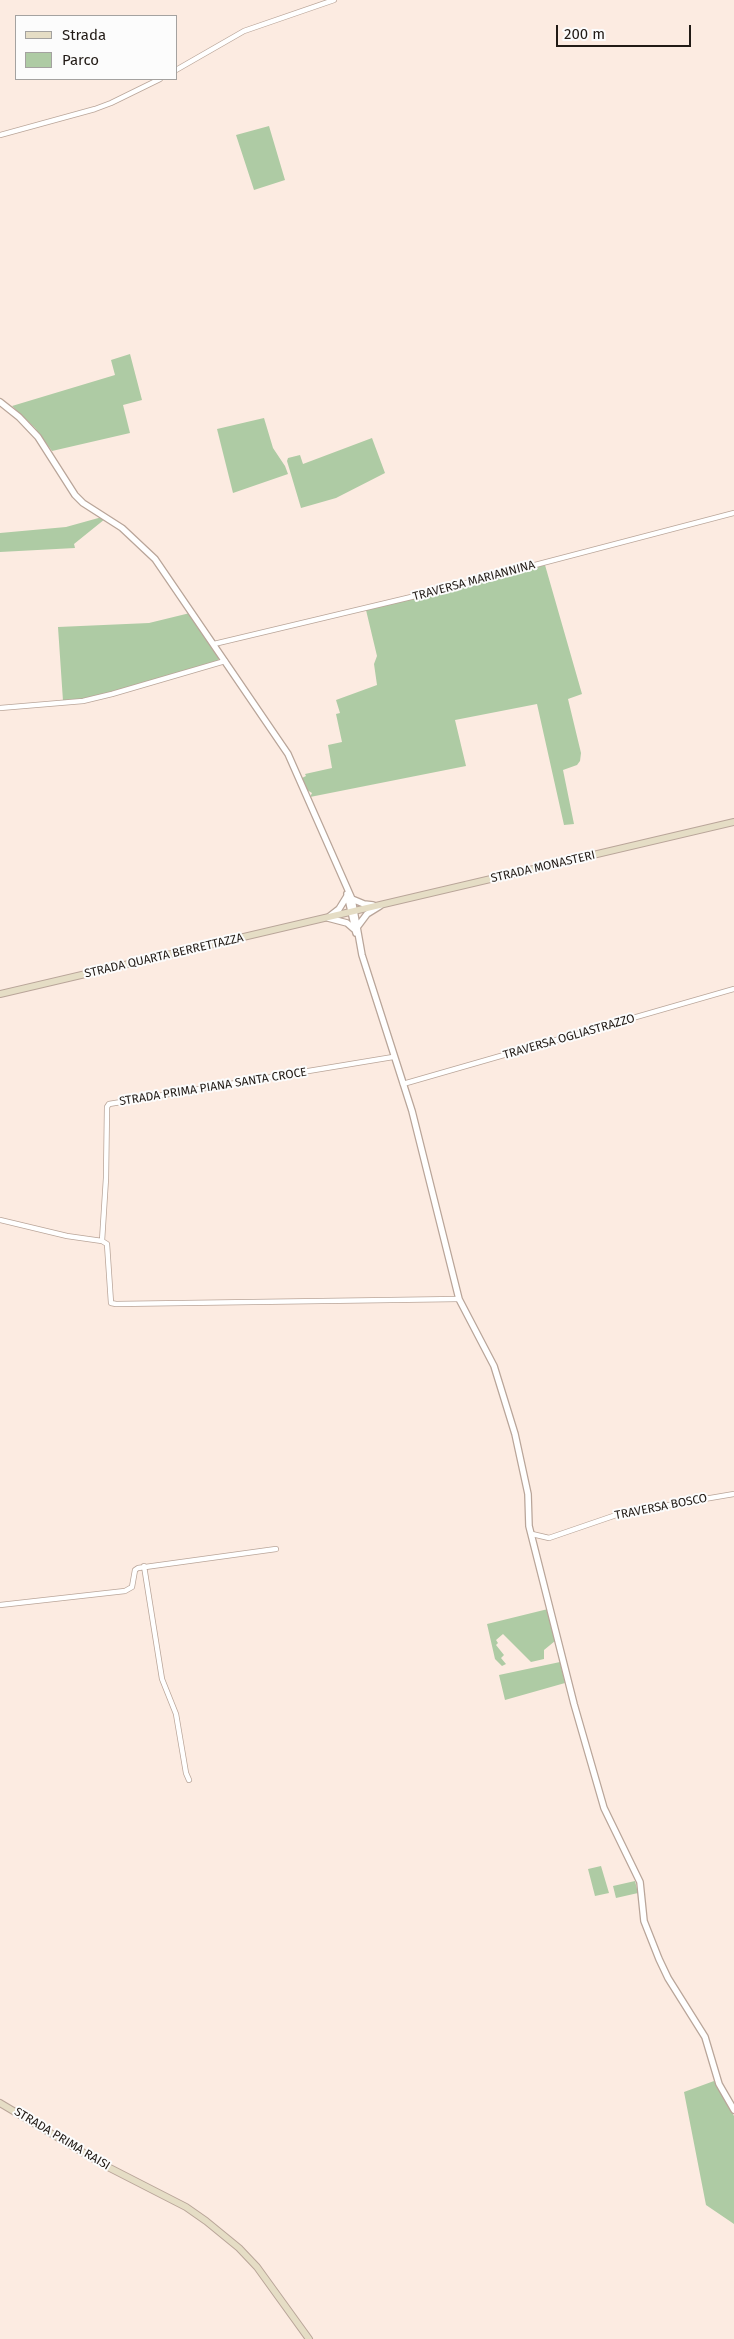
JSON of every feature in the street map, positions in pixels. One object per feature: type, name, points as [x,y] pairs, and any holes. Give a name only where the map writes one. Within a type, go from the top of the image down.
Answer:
[{"type":"main road","name":"STRADA MONASTERI","points":[[353,912],[734,822]]},
{"type":"main road","name":"STRADA QUARTA BERRETTAZZA","points":[[0,994],[353,912]]},
{"type":"main road","name":"STRADA PRIMA RAISI","points":[[0,2103],[124,2175],[186,2207],[239,2248],[257,2267],[309,2339]]},
{"type":"street","points":[[178,69],[244,31],[334,0]]},
{"type":"street","points":[[0,135],[111,104],[158,80]]},
{"type":"street","points":[[0,402],[19,417],[38,438],[75,495],[122,528],[155,559],[288,754],[350,897],[359,940],[393,1057],[403,1084],[459,1299],[485,1347],[500,1382],[516,1434],[528,1494],[532,1534],[536,1552],[574,1704],[604,1808],[640,1882],[646,1927],[668,1978],[705,2037],[719,2084],[734,2110]]},
{"type":"street","name":"TRAVERSA MARIANNINA","points":[[214,644],[428,593],[734,513]]},
{"type":"street","points":[[0,708],[83,701],[225,661]]},
{"type":"street","points":[[350,897],[364,904],[383,904]]},
{"type":"street","points":[[328,918],[340,909],[350,897]]},
{"type":"street","points":[[356,928],[367,914],[383,904]]},
{"type":"street","points":[[328,918],[347,923],[356,928]]},
{"type":"street","name":"TRAVERSA OGLIASTRAZZO","points":[[403,1084],[734,989]]},
{"type":"street","name":"STRADA PRIMA PIANA SANTA CROCE","points":[[393,1057],[109,1104],[107,1107],[106,1178],[102,1241],[107,1244],[108,1248],[111,1303],[459,1299]]},
{"type":"street","points":[[0,1220],[67,1236],[102,1241]]},
{"type":"street","name":"TRAVERSA BOSCO","points":[[532,1534],[549,1538],[622,1513],[734,1494]]},
{"type":"street","points":[[0,1605],[125,1591],[132,1587],[135,1570],[144,1566],[276,1549]]},
{"type":"street","points":[[144,1566],[162,1680],[176,1714],[186,1773],[190,1780]]},
{"type":"green space","points":[[269,126],[285,180],[254,190],[236,135]]},
{"type":"green space","points":[[130,354],[142,400],[123,405],[130,433],[52,451],[35,428],[12,406],[115,375],[111,360]]},
{"type":"green space","points":[[264,418],[273,448],[288,474],[233,493],[217,429]]},
{"type":"green space","points":[[372,438],[385,473],[336,498],[301,508],[287,461],[288,458],[300,455],[303,464]]},
{"type":"green space","points":[[102,517],[105,519],[74,544],[75,548],[0,552],[0,533],[66,527]]},
{"type":"green space","points":[[545,565],[582,694],[568,699],[581,753],[580,761],[577,765],[563,770],[574,824],[564,825],[537,704],[455,720],[466,766],[310,797],[312,793],[307,790],[302,778],[306,776],[305,774],[332,768],[328,745],[342,742],[336,714],[340,713],[336,700],[377,685],[374,664],[377,656],[366,610]]},
{"type":"green space","points":[[190,613],[220,656],[218,661],[116,691],[81,700],[63,701],[58,627],[149,623]]},
{"type":"green space","points":[[548,1609],[555,1641],[544,1650],[544,1659],[531,1662],[503,1634],[496,1640],[498,1643],[496,1645],[504,1655],[501,1658],[506,1664],[502,1666],[495,1659],[487,1624]]},
{"type":"green space","points":[[560,1662],[565,1683],[505,1700],[499,1675]]},
{"type":"green space","points":[[601,1866],[609,1893],[595,1896],[588,1869]]},
{"type":"green space","points":[[635,1881],[638,1893],[616,1898],[613,1886]]},
{"type":"green space","points":[[714,2081],[734,2116],[734,2224],[706,2205],[684,2092]]}]
